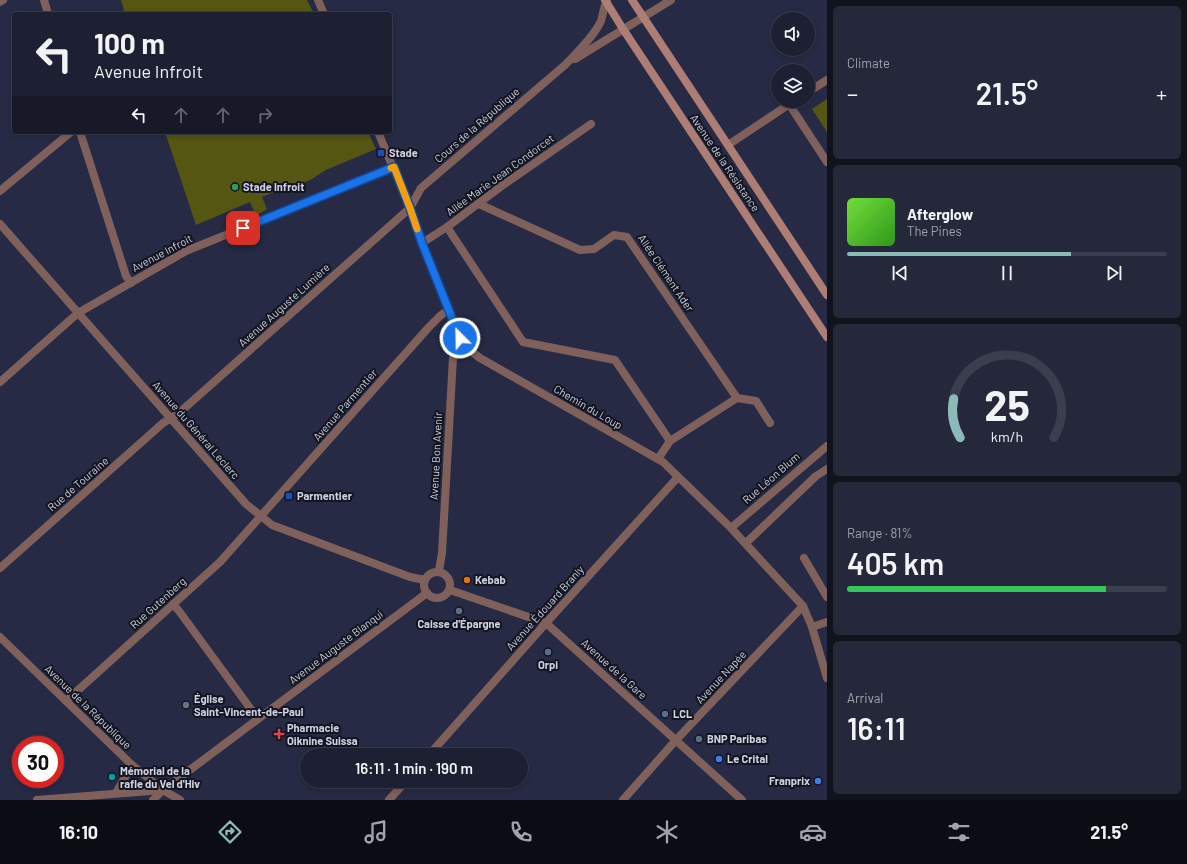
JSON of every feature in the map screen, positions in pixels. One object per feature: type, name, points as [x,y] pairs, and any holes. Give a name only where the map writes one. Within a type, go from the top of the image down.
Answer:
[{"type":"main road","name":"Avenue de la Résistance","points":[[606,0],[623,29],[827,337]]},
{"type":"main road","name":"Avenue de la Résistance","points":[[632,0],[827,295]]},
{"type":"street","points":[[44,0],[47,12]]},
{"type":"street","points":[[318,0],[323,12]]},
{"type":"street","name":"Cours de la République","points":[[410,208],[421,188],[565,65],[579,51],[600,21],[606,0]]},
{"type":"street","name":"Cours de la République","points":[[565,65],[672,0]]},
{"type":"street","points":[[815,88],[827,80]]},
{"type":"street","points":[[728,145],[784,108]]},
{"type":"street","points":[[795,108],[827,162]]},
{"type":"street","name":"Allée Marie Jean Condorcet","points":[[422,243],[447,227],[591,124]]},
{"type":"street","points":[[0,191],[69,134]]},
{"type":"street","points":[[81,134],[126,276],[131,283]]},
{"type":"street","points":[[379,134],[394,167],[448,310],[464,346]]},
{"type":"street","name":"Avenue Infroit","points":[[0,382],[78,312],[186,251],[394,167]]},
{"type":"street","name":"Allée Clément Ader","points":[[479,204],[580,250],[594,249],[614,235],[627,236],[737,398]]},
{"type":"street","name":"Avenue Auguste Lumière","points":[[171,418],[179,413],[410,208]]},
{"type":"street","name":"Avenue du Général Leclerc","points":[[0,224],[246,504],[272,525],[410,577],[425,580]]},
{"type":"street","points":[[447,227],[523,342],[615,360],[670,441]]},
{"type":"street","name":"Avenue Parmentier","points":[[261,516],[429,327],[448,310]]},
{"type":"street","name":"Chemin du Loup","points":[[464,346],[487,362],[663,462],[746,543],[803,606],[812,627],[827,678]]},
{"type":"street","name":"Avenue Bon Avenir","points":[[438,572],[442,553],[453,358],[464,346]]},
{"type":"street","points":[[658,459],[670,441],[737,398],[756,401],[770,423]]},
{"type":"street","name":"Rue de Touraine","points":[[0,568],[171,418]]},
{"type":"street","name":"Rue Léon Blum","points":[[731,528],[827,446]]},
{"type":"street","points":[[746,543],[816,476],[827,469]]},
{"type":"street","name":"Avenue Édouard Branly","points":[[435,748],[678,477]]},
{"type":"street","name":"Rue Gutenberg","points":[[66,701],[220,562],[261,516]]},
{"type":"street","points":[[804,558],[827,597]]},
{"type":"street","points":[[438,572],[446,575],[451,582],[450,590],[444,597],[435,598],[427,593],[424,587],[425,580],[430,573],[438,572]]},
{"type":"street","name":"Avenue de la Gare","points":[[450,590],[546,623],[742,800]]},
{"type":"street","name":"Avenue Auguste Blanqui","points":[[153,800],[163,790],[427,593]]},
{"type":"street","points":[[173,604],[258,719]]},
{"type":"street","name":"Avenue Napée","points":[[624,800],[676,740],[803,606]]},
{"type":"street","points":[[812,627],[827,622]]},
{"type":"street","name":"Avenue de la République","points":[[0,637],[132,765],[163,790],[180,800]]},
{"type":"street","points":[[116,793],[132,765]]},
{"type":"street","points":[[389,800],[400,788]]},
{"type":"street","points":[[37,800],[163,790]]},
{"type":"shaded area","points":[[121,0],[307,0],[313,12],[124,12]]},
{"type":"shaded area","points":[[827,99],[827,132],[812,109]]},
{"type":"shaded area","name":"Stade Infroit","points":[[166,134],[369,134],[376,149],[326,170],[301,184],[288,186],[262,197],[267,209],[256,216],[250,202],[196,225]]},
{"type":"slow traffic","points":[[391,168],[394,167],[417,229]]},
{"type":"place","name":"Stade","points":[[381,153]]},
{"type":"place","name":"Stade Infroit","points":[[235,187]]},
{"type":"place","name":"Parmentier","points":[[289,496]]},
{"type":"place","name":"Kebab","points":[[467,580]]},
{"type":"place","name":"Caisse d'Épargne","points":[[459,611]]},
{"type":"place","name":"Orpi","points":[[548,652]]},
{"type":"place","name":"Église Saint-Vincent-de-Paul","points":[[186,705]]},
{"type":"place","name":"LCL","points":[[665,714]]},
{"type":"place","name":"Pharmacie Oiknine Suissa","points":[[279,734]]},
{"type":"place","name":"BNP Paribas","points":[[699,739]]},
{"type":"place","name":"Le Crital","points":[[719,759]]},
{"type":"place","name":"Mémorial de la rafle du Vel d'Hiv","points":[[112,777]]},
{"type":"place","name":"Franprix","points":[[818,781]]},
{"type":"route","points":[[243,228],[394,167],[422,243],[460,338]]}]
